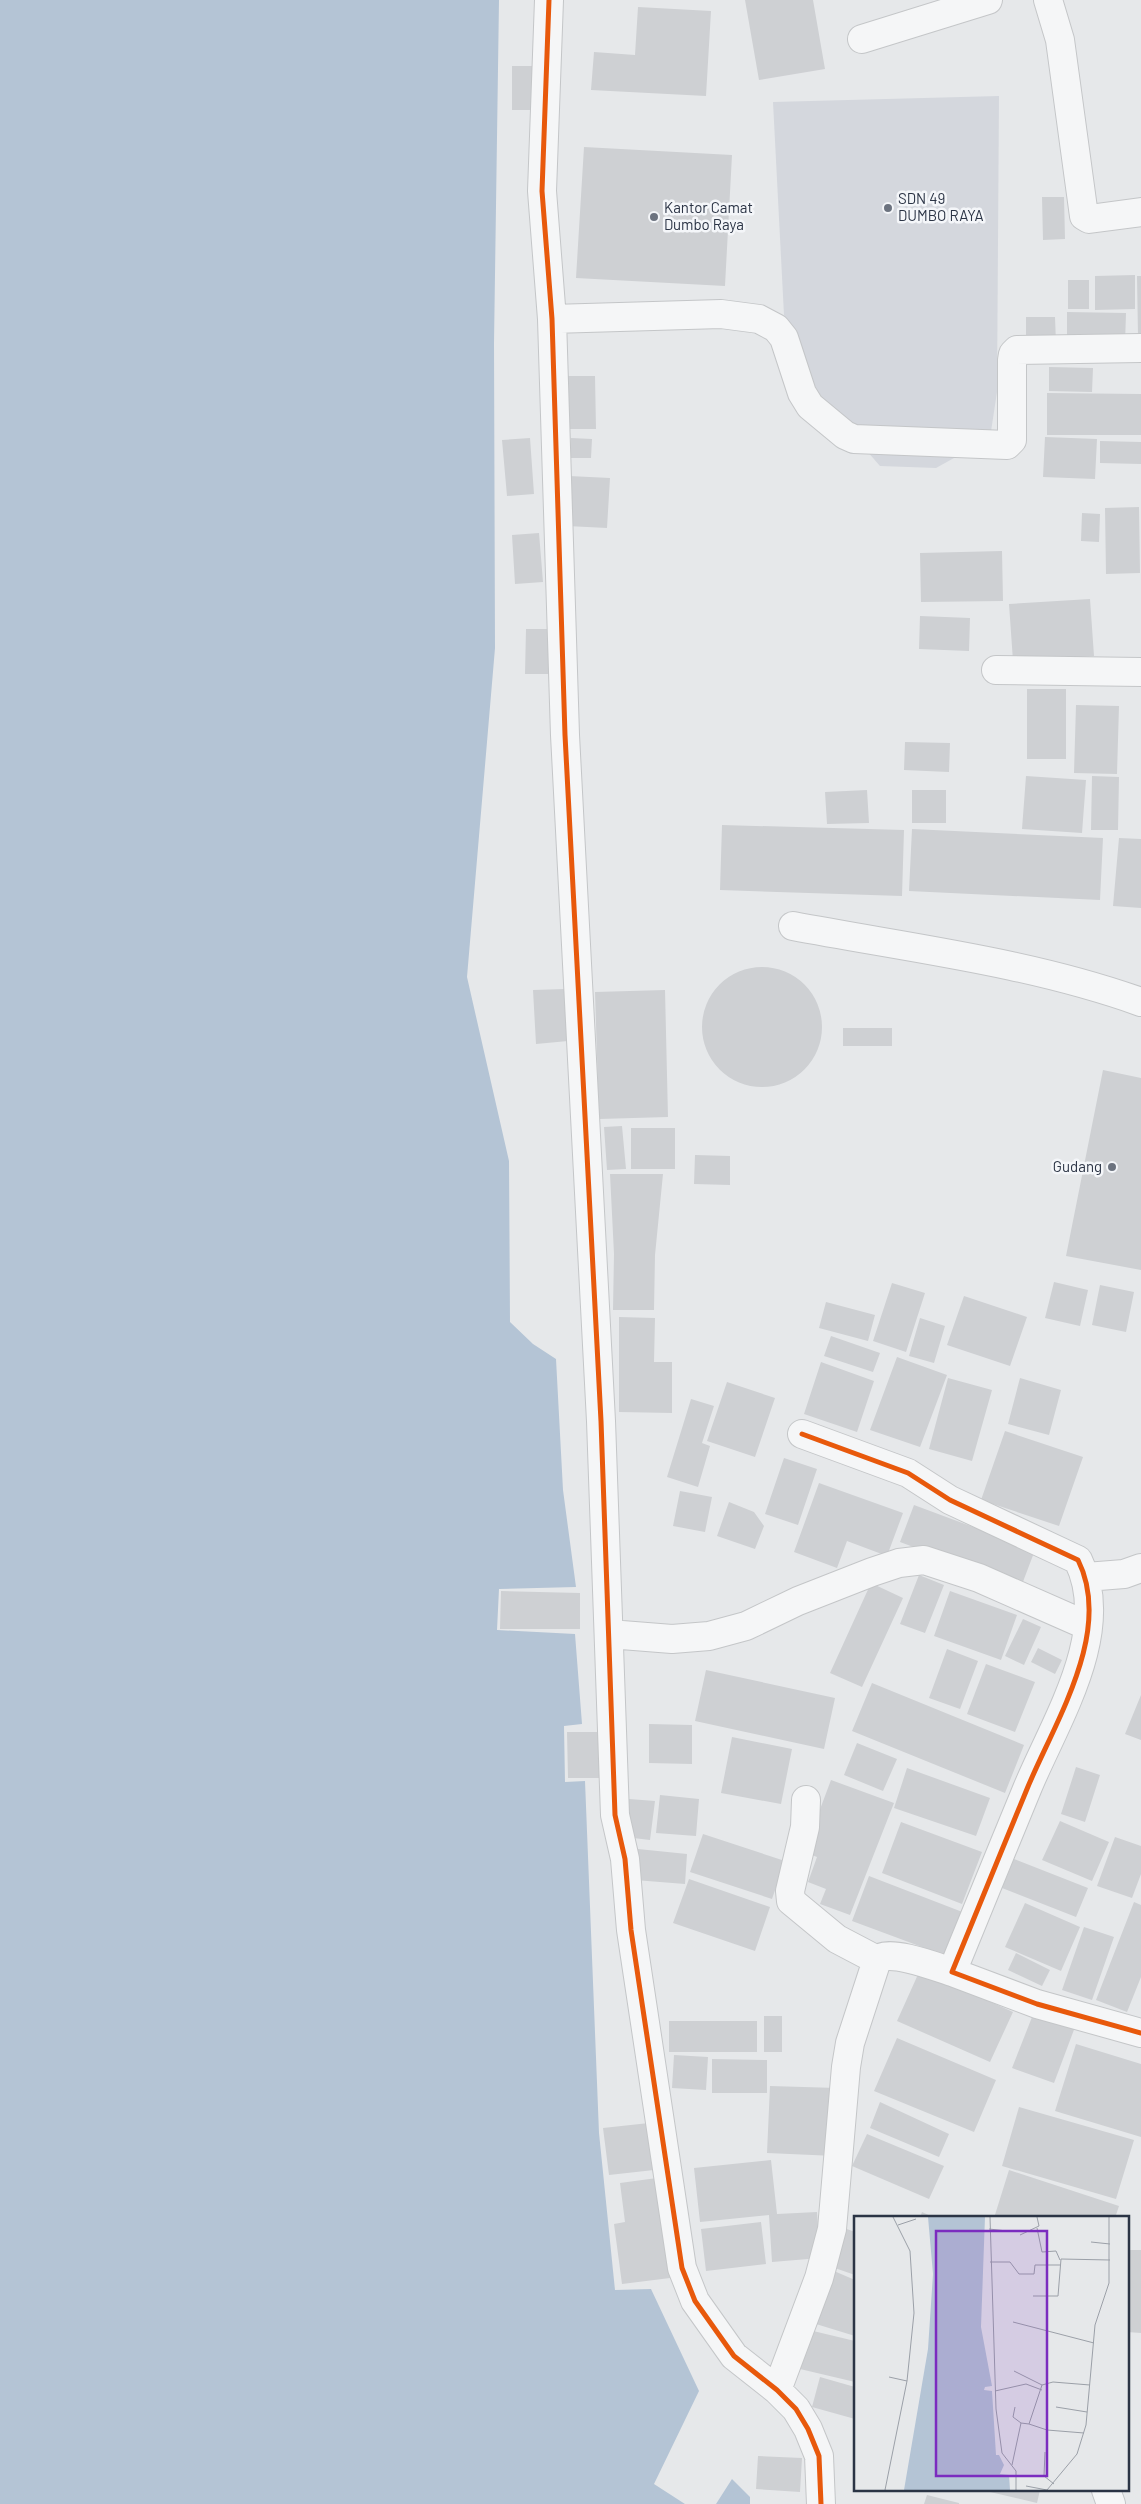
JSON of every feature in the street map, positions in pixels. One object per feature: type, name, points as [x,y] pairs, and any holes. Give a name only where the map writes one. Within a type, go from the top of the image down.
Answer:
[{"type":"street","points":[[549,0],[542,191],[552,318],[565,734],[601,1421],[615,1815],[625,1859],[631,1930],[682,2268],[695,2301],[734,2356],[777,2390],[796,2409],[808,2428],[819,2456],[821,2504]]},
{"type":"street","points":[[862,39],[988,0]]},
{"type":"street","points":[[1048,0],[1060,40],[1084,216],[1089,219],[1141,212]]},
{"type":"street","points":[[552,318],[721,314],[758,318],[776,328],[784,338],[802,393],[810,406],[845,435],[854,439],[1007,445],[1012,440],[1012,360],[1013,354],[1017,350],[1141,348]]},
{"type":"street","points":[[996,670],[1141,672]]},
{"type":"street","points":[[793,926],[1022,969],[1090,984],[1141,1002]]},
{"type":"street","points":[[802,1434],[908,1474],[950,1500],[1078,1560],[1086,1577],[1089,1599],[1088,1626],[1070,1696],[1029,1783],[952,1972]]},
{"type":"street","points":[[608,1634],[672,1639],[709,1636],[746,1626],[798,1601],[881,1569],[899,1563],[924,1560],[979,1578],[1088,1626]]},
{"type":"street","points":[[1086,1577],[1124,1574],[1141,1568]]},
{"type":"street","points":[[806,1800],[805,1828],[790,1891],[791,1901],[837,1939],[877,1960]]},
{"type":"street","points":[[777,2390],[826,2257],[832,2229],[846,2066],[850,2043],[877,1960],[882,1956],[894,1955],[952,1972],[1037,2004],[1141,2034]]},
{"type":"street","points":[[1107,2492],[1111,2504]]},
{"type":"shaded area","name":"SDN 49 DUMBO RAYA","points":[[999,96],[997,392],[990,438],[936,468],[880,466],[820,397],[784,315],[773,102]]},
{"type":"water","points":[[0,0],[499,0],[494,343],[495,648],[467,977],[509,1161],[510,1322],[533,1344],[556,1359],[563,1490],[576,1587],[499,1589],[497,1630],[575,1634],[582,1724],[564,1726],[565,1782],[585,1781],[599,2133],[615,2290],[651,2289],[699,2391],[654,2484],[685,2504],[0,2504]]},
{"type":"water","points":[[732,2479],[750,2497],[750,2504],[716,2504]]},
{"type":"building","points":[[745,0],[813,0],[825,69],[759,80]]},
{"type":"building","points":[[638,7],[711,11],[706,96],[591,90],[594,52],[635,55]]},
{"type":"building","points":[[512,66],[539,66],[539,110],[512,110]]},
{"type":"building","name":"Kantor Camat Dumbo Raya","points":[[584,147],[732,155],[725,286],[576,278]]},
{"type":"building","points":[[1042,197],[1064,197],[1065,239],[1043,240]]},
{"type":"building","points":[[1135,275],[1135,309],[1095,310],[1095,276]]},
{"type":"building","points":[[1137,276],[1141,276],[1141,336],[1138,336]]},
{"type":"building","points":[[1068,280],[1089,280],[1089,309],[1068,309]]},
{"type":"building","points":[[1067,312],[1126,313],[1125,344],[1067,344]]},
{"type":"building","points":[[1026,317],[1055,317],[1056,343],[1026,344]]},
{"type":"building","points":[[1049,367],[1093,368],[1092,392],[1049,391]]},
{"type":"building","points":[[565,376],[595,376],[596,429],[565,429]]},
{"type":"building","points":[[1047,393],[1141,394],[1141,435],[1047,435]]},
{"type":"building","points":[[1045,437],[1097,439],[1095,479],[1043,477]]},
{"type":"building","points":[[530,438],[534,494],[507,496],[502,440]]},
{"type":"building","points":[[571,438],[592,439],[591,458],[570,458]]},
{"type":"building","points":[[1100,441],[1141,442],[1141,464],[1100,463]]},
{"type":"building","points":[[569,476],[610,478],[607,528],[567,526]]},
{"type":"building","points":[[1139,507],[1140,573],[1106,574],[1105,508]]},
{"type":"building","points":[[1082,513],[1100,514],[1099,542],[1081,541]]},
{"type":"building","points":[[539,533],[543,582],[515,584],[512,535]]},
{"type":"building","points":[[1002,551],[1003,601],[921,602],[920,553]]},
{"type":"building","points":[[1090,599],[1094,656],[1013,661],[1009,604]]},
{"type":"building","points":[[920,616],[970,618],[969,651],[919,649]]},
{"type":"building","points":[[526,629],[550,629],[550,674],[525,674]]},
{"type":"building","points":[[1027,689],[1066,689],[1066,759],[1027,759]]},
{"type":"building","points":[[1076,705],[1119,706],[1117,774],[1074,773]]},
{"type":"building","points":[[905,742],[950,743],[949,772],[904,770]]},
{"type":"building","points":[[1026,776],[1086,780],[1082,833],[1022,829]]},
{"type":"building","points":[[1092,776],[1119,777],[1118,830],[1091,830]]},
{"type":"building","points":[[867,790],[869,823],[827,824],[825,792]]},
{"type":"building","points":[[912,790],[946,790],[946,823],[912,823]]},
{"type":"building","points":[[722,825],[904,830],[902,896],[720,890]]},
{"type":"building","points":[[912,829],[1103,838],[1100,900],[909,891]]},
{"type":"building","points":[[1119,838],[1141,839],[1141,908],[1113,906]]},
{"type":"building","points":[[762,967],[785,971],[805,984],[818,1004],[822,1027],[818,1050],[805,1070],[785,1083],[762,1087],[739,1083],[719,1070],[706,1050],[702,1027],[706,1004],[719,984],[739,971]]},
{"type":"building","points":[[565,989],[568,1041],[536,1044],[533,990]]},
{"type":"building","points":[[665,990],[668,1117],[599,1119],[595,992]]},
{"type":"building","points":[[843,1028],[892,1028],[892,1046],[843,1046]]},
{"type":"building","name":"Gudang","points":[[1103,1070],[1141,1078],[1141,1270],[1066,1256]]},
{"type":"building","points":[[622,1126],[626,1169],[607,1170],[604,1127]]},
{"type":"building","points":[[631,1128],[675,1128],[675,1169],[631,1169]]},
{"type":"building","points":[[695,1155],[730,1156],[730,1185],[694,1184]]},
{"type":"building","points":[[610,1174],[663,1174],[655,1255],[654,1310],[613,1310],[614,1254]]},
{"type":"building","points":[[1054,1282],[1088,1290],[1080,1326],[1045,1318]]},
{"type":"building","points":[[892,1283],[925,1293],[906,1352],[873,1341]]},
{"type":"building","points":[[1100,1285],[1134,1292],[1126,1332],[1092,1325]]},
{"type":"building","points":[[964,1296],[1027,1317],[1010,1366],[947,1345]]},
{"type":"building","points":[[826,1302],[875,1315],[868,1341],[819,1328]]},
{"type":"building","points":[[619,1317],[655,1318],[654,1362],[672,1362],[672,1413],[619,1412]]},
{"type":"building","points":[[920,1318],[945,1326],[934,1363],[909,1356]]},
{"type":"building","points":[[831,1336],[880,1353],[873,1372],[824,1356]]},
{"type":"building","points":[[897,1357],[947,1375],[920,1447],[870,1430]]},
{"type":"building","points":[[821,1362],[874,1381],[857,1432],[804,1414]]},
{"type":"building","points":[[948,1378],[992,1390],[972,1461],[929,1449]]},
{"type":"building","points":[[1020,1378],[1061,1390],[1049,1435],[1008,1424]]},
{"type":"building","points":[[727,1382],[775,1398],[755,1457],[707,1441]]},
{"type":"building","points":[[691,1399],[714,1406],[702,1443],[710,1446],[698,1487],[667,1477]]},
{"type":"building","points":[[1005,1431],[1083,1457],[1059,1526],[981,1500]]},
{"type":"building","points":[[784,1458],[817,1469],[798,1525],[765,1514]]},
{"type":"building","points":[[819,1483],[903,1513],[887,1556],[847,1541],[837,1568],[794,1552]]},
{"type":"building","points":[[680,1491],[712,1497],[705,1532],[673,1526]]},
{"type":"building","points":[[729,1502],[754,1512],[764,1526],[755,1549],[717,1536]]},
{"type":"building","points":[[914,1505],[1035,1550],[1021,1587],[900,1542]]},
{"type":"building","points":[[919,1575],[944,1585],[925,1633],[900,1624]]},
{"type":"building","points":[[871,1583],[903,1598],[862,1687],[830,1673]]},
{"type":"building","points":[[501,1591],[580,1593],[580,1629],[500,1629]]},
{"type":"building","points":[[950,1591],[1017,1615],[1001,1660],[934,1636]]},
{"type":"building","points":[[1023,1619],[1041,1627],[1024,1665],[1005,1656]]},
{"type":"building","points":[[1038,1648],[1062,1660],[1055,1674],[1031,1662]]},
{"type":"building","points":[[947,1649],[978,1661],[960,1709],[929,1698]]},
{"type":"building","points":[[986,1664],[1035,1682],[1015,1732],[967,1714]]},
{"type":"building","points":[[706,1670],[835,1698],[824,1749],[695,1721]]},
{"type":"building","points":[[872,1683],[1024,1745],[1005,1793],[852,1731]]},
{"type":"building","points":[[1141,1695],[1141,1740],[1125,1734]]},
{"type":"building","points":[[649,1724],[692,1725],[692,1764],[649,1763]]},
{"type":"building","points":[[567,1732],[607,1732],[607,1778],[568,1778]]},
{"type":"building","points":[[732,1737],[792,1749],[781,1804],[721,1793]]},
{"type":"building","points":[[857,1743],[897,1759],[883,1791],[844,1775]]},
{"type":"building","points":[[1076,1767],[1100,1775],[1085,1822],[1061,1814]]},
{"type":"building","points":[[907,1768],[990,1798],[976,1836],[894,1808]]},
{"type":"building","points":[[831,1780],[894,1803],[850,1915],[820,1904],[826,1889],[808,1882],[817,1857],[804,1852]]},
{"type":"building","points":[[660,1795],[699,1799],[696,1836],[656,1833]]},
{"type":"building","points":[[629,1799],[655,1801],[650,1840],[625,1837]]},
{"type":"building","points":[[1060,1821],[1109,1842],[1092,1881],[1042,1860]]},
{"type":"building","points":[[901,1822],[982,1852],[962,1904],[882,1873]]},
{"type":"building","points":[[703,1834],[785,1861],[772,1899],[690,1872]]},
{"type":"building","points":[[1115,1837],[1141,1846],[1141,1874],[1132,1898],[1097,1886]]},
{"type":"building","points":[[638,1849],[687,1854],[685,1884],[635,1880]]},
{"type":"building","points":[[1014,1859],[1088,1888],[1076,1917],[1002,1888]]},
{"type":"building","points":[[869,1876],[965,1913],[949,1957],[852,1921]]},
{"type":"building","points":[[689,1879],[770,1907],[755,1951],[673,1923]]},
{"type":"building","points":[[1134,1902],[1141,1905],[1141,1977],[1127,2012],[1096,2000]]},
{"type":"building","points":[[1025,1903],[1080,1927],[1061,1971],[1005,1947]]},
{"type":"building","points":[[1084,1927],[1114,1937],[1092,2000],[1062,1990]]},
{"type":"building","points":[[1016,1953],[1050,1970],[1042,1986],[1008,1970]]},
{"type":"building","points":[[920,1970],[1013,2012],[990,2062],[897,2021]]},
{"type":"building","points":[[1034,2012],[1075,2027],[1054,2083],[1012,2068]]},
{"type":"building","points":[[764,2016],[782,2016],[782,2052],[764,2052]]},
{"type":"building","points":[[669,2021],[757,2021],[757,2052],[669,2052]]},
{"type":"building","points":[[897,2038],[996,2080],[974,2132],[874,2091]]},
{"type":"building","points":[[1076,2044],[1141,2064],[1141,2137],[1055,2111]]},
{"type":"building","points":[[674,2055],[708,2057],[706,2090],[672,2088]]},
{"type":"building","points":[[712,2059],[767,2060],[767,2093],[712,2093]]},
{"type":"building","points":[[770,2086],[837,2088],[835,2156],[767,2153]]},
{"type":"building","points":[[880,2102],[949,2134],[939,2157],[870,2128]]},
{"type":"building","points":[[1019,2107],[1134,2140],[1116,2199],[1002,2166]]},
{"type":"building","points":[[649,2123],[654,2170],[609,2175],[603,2128]]},
{"type":"building","points":[[867,2134],[944,2166],[929,2199],[852,2166]]},
{"type":"building","points":[[771,2160],[777,2214],[817,2212],[820,2258],[772,2262],[769,2215],[700,2222],[694,2168]]},
{"type":"building","points":[[1009,2170],[1119,2206],[1116,2216],[995,2216]]},
{"type":"building","points":[[657,2178],[670,2278],[622,2284],[614,2224],[625,2222],[620,2183]]},
{"type":"building","points":[[922,2212],[931,2216],[921,2216]]},
{"type":"building","points":[[761,2222],[766,2264],[706,2271],[701,2229]]},
{"type":"building","points":[[844,2228],[854,2232],[854,2275],[829,2266]]},
{"type":"building","points":[[1128,2250],[1141,2250],[1141,2333],[1128,2332]]},
{"type":"building","points":[[834,2271],[854,2280],[854,2336],[816,2324]]},
{"type":"building","points":[[809,2330],[854,2341],[854,2382],[800,2369]]},
{"type":"building","points":[[820,2377],[854,2387],[854,2419],[812,2407]]},
{"type":"building","points":[[758,2456],[802,2458],[800,2492],[756,2489]]},
{"type":"building","points":[[990,2492],[1040,2492],[1037,2503]]},
{"type":"building","points":[[927,2495],[959,2503],[959,2504],[924,2504]]},
{"type":"cycle path","points":[[549,0],[542,191],[552,319],[565,735],[601,1421],[615,1815],[625,1859],[631,1930],[682,2268],[695,2301],[734,2356],[777,2390],[796,2409],[808,2429],[819,2456],[821,2504]]},
{"type":"cycle path","points":[[802,1434],[908,1473],[950,1500],[1078,1560],[1087,1588],[1089,1617],[1085,1647],[1076,1677],[1027,1789],[952,1972],[1037,2004],[1141,2033]]},
{"type":"place","name":"SDN 49 DUMBO RAYA","points":[[888,208]]},
{"type":"place","name":"Kantor Camat Dumbo Raya","points":[[654,217]]},
{"type":"place","name":"Gudang","points":[[1112,1167]]}]
